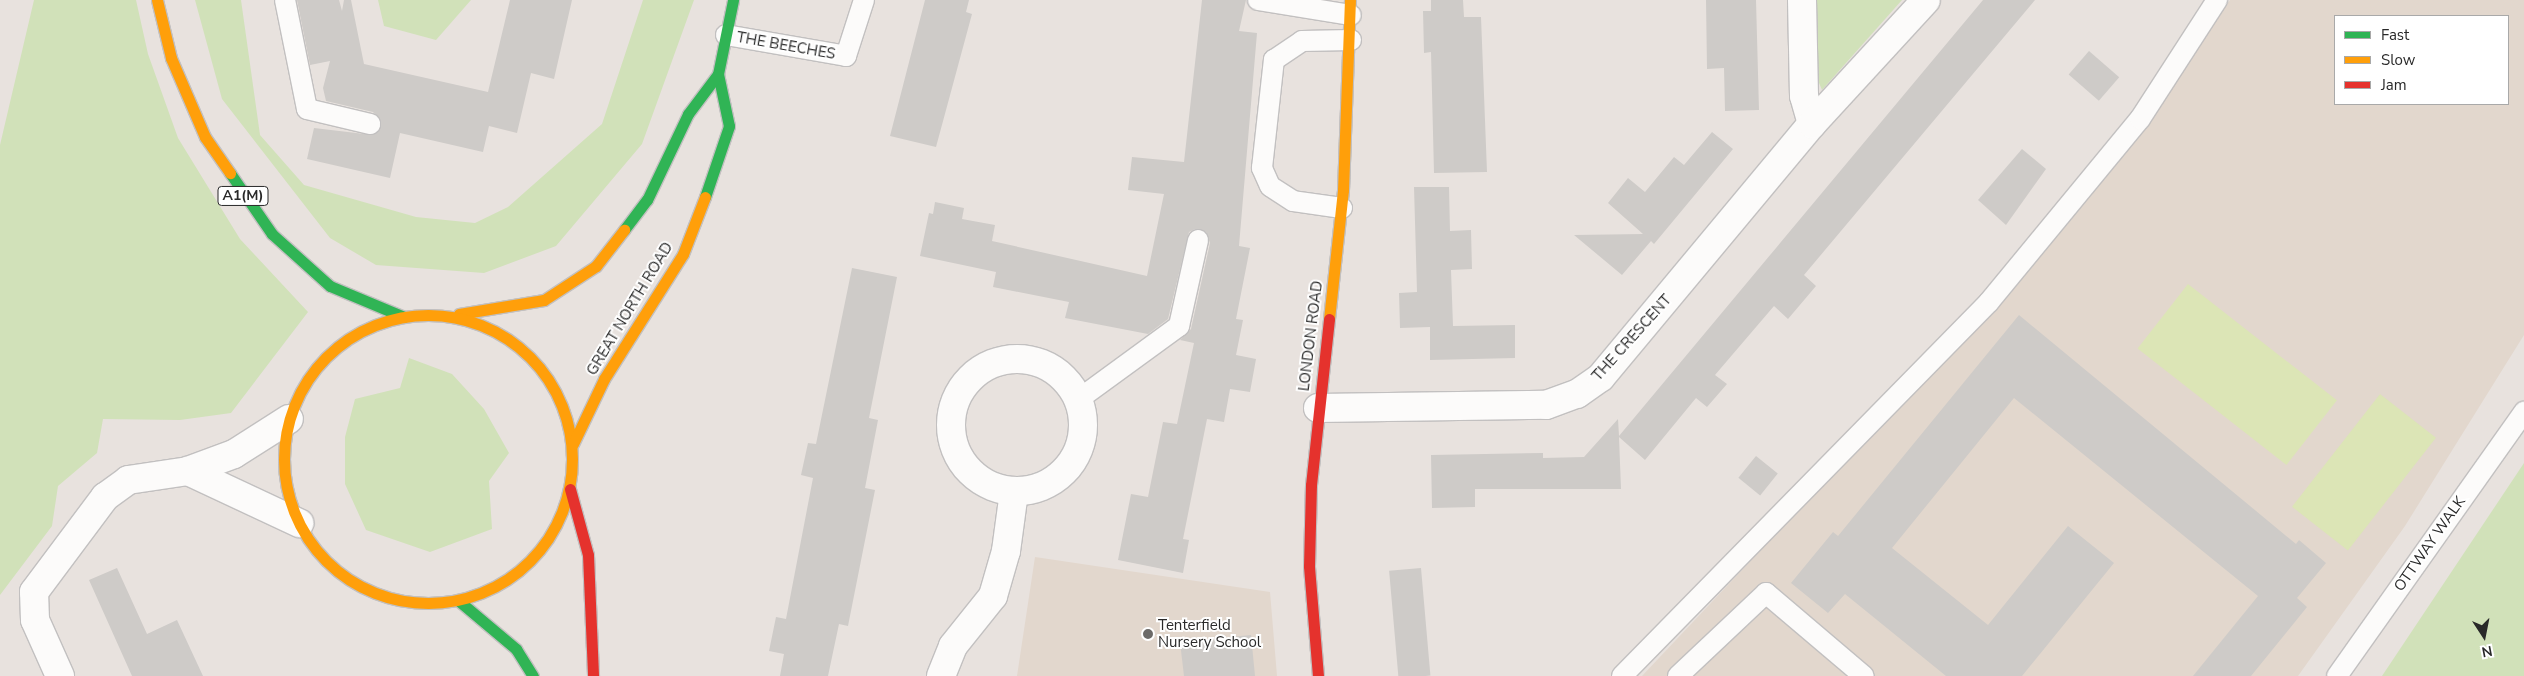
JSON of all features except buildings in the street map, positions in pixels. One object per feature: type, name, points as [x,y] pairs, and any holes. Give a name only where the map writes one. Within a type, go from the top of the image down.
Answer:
[{"type":"main road","name":"A1(M)","points":[[157,0],[171,58],[205,137],[272,234],[330,286],[404,317]]},
{"type":"main road","points":[[445,316],[483,325],[523,351],[544,372],[563,406],[572,444],[570,489],[556,528],[531,562],[498,586],[459,601],[393,600],[362,588],[335,570],[299,523],[286,486],[284,452],[289,419],[306,382],[332,351],[366,329],[404,317],[445,316],[544,300],[596,266],[648,200],[688,114],[718,74],[733,0]]},
{"type":"main road","name":"LONDON ROAD","points":[[1318,676],[1309,525],[1318,408],[1342,208],[1351,7]]},
{"type":"main road","name":"GREAT NORTH ROAD","points":[[572,444],[604,379],[683,254],[701,210],[728,126],[718,74]]},
{"type":"main road","points":[[570,489],[588,555],[594,676]]},
{"type":"main road","points":[[459,601],[516,649],[533,676]]},
{"type":"street","points":[[1802,0],[1804,96],[1812,124]]},
{"type":"street","name":"THE CRESCENT","points":[[1318,408],[1546,405],[1577,394],[1601,377],[1812,124],[1926,0]]},
{"type":"street","points":[[1006,359],[1028,360],[1049,366],[1067,380],[1079,399],[1084,421],[1082,443],[1072,464],[1056,480],[1036,490],[1014,492],[974,477],[955,447],[951,419],[968,380],[1006,359]]},
{"type":"street","points":[[60,676],[36,620],[34,592],[105,497],[128,480],[188,470],[234,454],[289,419]]},
{"type":"street","points":[[188,470],[299,523]]},
{"type":"street","points":[[941,676],[953,646],[993,596],[1006,551],[1014,492]]},
{"type":"lane","points":[[285,0],[307,109],[370,124]]},
{"type":"lane","name":"THE BEECHES","points":[[726,35],[846,56],[864,0]]},
{"type":"lane","points":[[1258,0],[1351,7]]},
{"type":"lane","points":[[1622,676],[1989,302],[2140,119],[2218,0]]},
{"type":"lane","points":[[1342,208],[1293,200],[1270,186],[1262,168],[1274,60],[1302,41],[1351,40]]},
{"type":"lane","points":[[1079,399],[1179,326],[1198,240]]},
{"type":"lane","name":"OTTWAY WALK","points":[[2336,676],[2524,412]]},
{"type":"lane","points":[[1678,676],[1766,593],[1864,676]]},
{"type":"shaded area","points":[[2230,0],[2524,0],[2524,335],[2405,526],[2298,676],[1642,676],[1992,305],[2144,122]]},
{"type":"shaded area","name":"Tenterfield Nursery School","points":[[1035,557],[1270,592],[1277,676],[1017,676]]},
{"type":"green space","points":[[34,0],[136,0],[148,54],[178,138],[240,239],[308,312],[231,413],[180,420],[103,419],[97,453],[58,486],[52,526],[0,595],[0,145]]},
{"type":"green space","points":[[195,0],[241,0],[260,135],[304,185],[416,217],[475,223],[508,207],[602,124],[643,0],[694,0],[642,144],[556,246],[484,273],[376,265],[330,238],[222,99]]},
{"type":"green space","points":[[378,0],[471,0],[436,40],[384,26]]},
{"type":"green space","points":[[1815,0],[1902,0],[1822,90],[1817,78]]},
{"type":"green space","points":[[2188,284],[2337,400],[2286,465],[2138,349]]},
{"type":"green space","points":[[409,358],[452,374],[484,409],[509,453],[489,481],[492,529],[430,552],[366,530],[345,484],[345,437],[355,399],[400,388]]},
{"type":"green space","points":[[2380,394],[2436,438],[2348,550],[2292,507]]},
{"type":"green space","points":[[2524,463],[2524,676],[2382,676]]},
{"type":"traffic: fast","points":[[705,197],[729,126],[718,74],[733,0]]},
{"type":"traffic: fast","points":[[624,230],[647,200],[688,114],[718,74]]},
{"type":"traffic: fast","points":[[230,173],[272,234],[330,286],[404,317]]},
{"type":"traffic: fast","points":[[459,601],[516,649],[533,676]]},
{"type":"traffic: slow","points":[[157,0],[171,58],[205,137],[230,173]]},
{"type":"traffic: slow","points":[[1329,319],[1343,190],[1350,0]]},
{"type":"traffic: slow","points":[[573,444],[604,379],[683,254],[705,197]]},
{"type":"traffic: slow","points":[[459,314],[544,300],[596,266],[624,230]]},
{"type":"traffic: slow","points":[[428,315],[456,318],[483,326],[508,339],[530,357],[548,379],[561,404],[569,431],[572,459],[569,487],[561,514],[548,539],[530,561],[508,579],[483,592],[456,600],[428,603],[400,600],[373,592],[348,579],[326,561],[308,539],[295,514],[287,487],[284,459],[287,431],[295,404],[308,379],[326,357],[348,339],[373,326],[400,318],[428,315]]},
{"type":"traffic: jam","points":[[1318,676],[1309,566],[1311,485],[1329,319]]},
{"type":"traffic: jam","points":[[570,489],[588,555],[593,676]]},
{"type":"place","name":"Tenterfield Nursery School","points":[[1148,634]]}]
